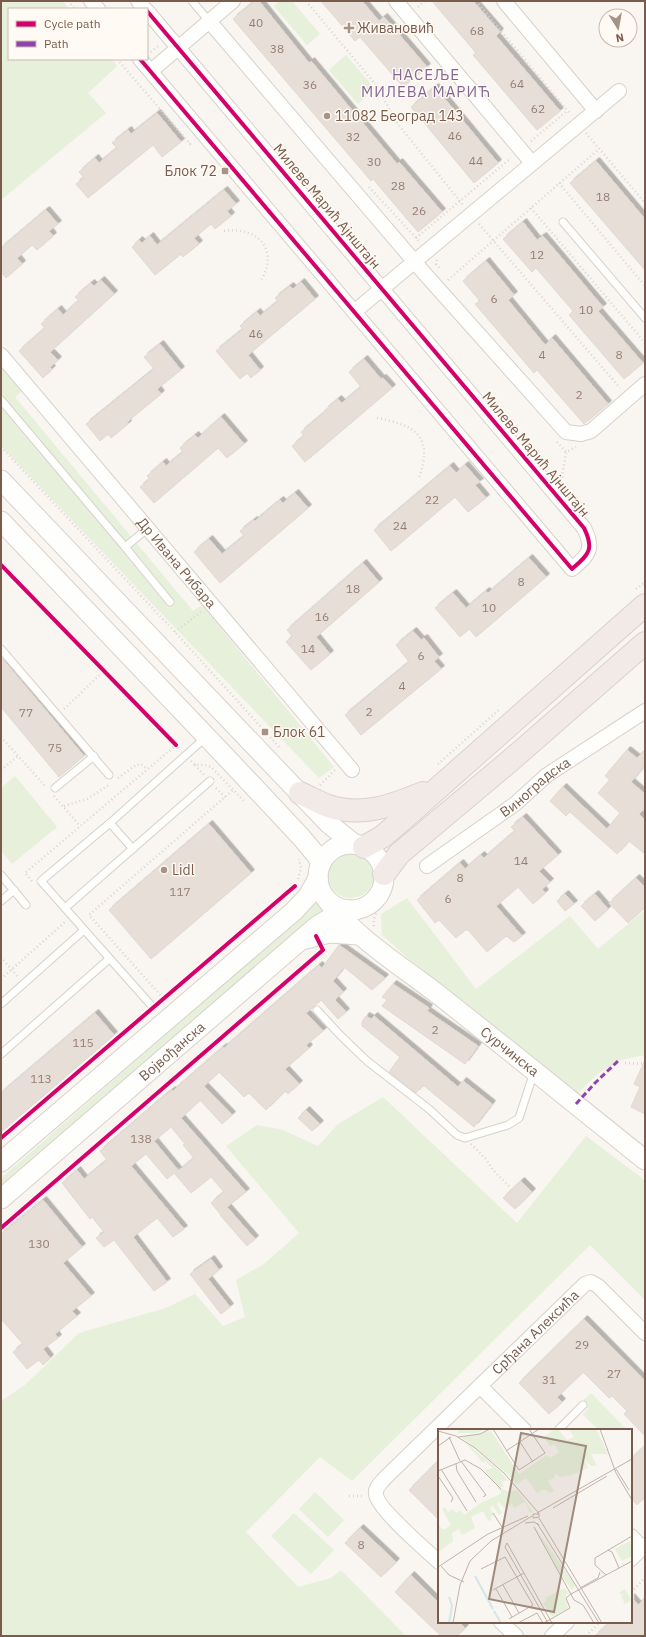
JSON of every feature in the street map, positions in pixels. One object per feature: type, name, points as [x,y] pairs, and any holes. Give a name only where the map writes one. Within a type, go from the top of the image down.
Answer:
[{"type":"highway","points":[[359,846],[382,837],[437,777],[639,599]]},
{"type":"highway","points":[[384,874],[399,854],[511,760],[645,643]]},
{"type":"highway","points":[[311,788],[328,806],[361,811],[400,803],[437,777]]},
{"type":"main road","points":[[1,480],[311,788],[342,836],[377,857],[384,874],[381,890],[371,904],[367,920],[366,940],[329,933],[300,940]]},
{"type":"main road","points":[[1,521],[301,837],[316,855],[320,888],[338,908],[359,909],[371,904]]},
{"type":"main road","points":[[319,871],[326,856],[334,849],[344,845],[359,846]]},
{"type":"main road","name":"Војвођанска","points":[[1,1162],[294,911],[308,896],[319,871]]},
{"type":"main road","name":"Војвођанска","points":[[1,1199],[338,908]]},
{"type":"main road","name":"Сурчинска","points":[[338,908],[366,940],[645,1160]]},
{"type":"street","points":[[151,71],[233,1]]},
{"type":"street","points":[[396,1],[532,163]]},
{"type":"street","points":[[504,1],[596,111]]},
{"type":"street","name":"Милеве Марић Ајнштајн","points":[[141,60],[572,570],[588,554],[590,546],[584,528],[148,12]]},
{"type":"street","points":[[210,21],[414,260],[566,432],[581,434],[591,431],[645,384]]},
{"type":"street","name":"Милеве Марић Ајнштајн","points":[[381,288],[532,163],[581,131],[596,111],[619,91]]},
{"type":"street","points":[[354,312],[381,288]]},
{"type":"street","name":"Др Ивана Рибара","points":[[1,355],[348,766]]},
{"type":"street","name":"Виноградска","points":[[426,866],[515,804],[547,775],[645,711]]},
{"type":"street","name":"Срђана Алексића","points":[[480,1386],[585,1284],[591,1282],[598,1286],[645,1333]]},
{"type":"street","points":[[438,1561],[383,1508],[375,1495],[376,1488],[480,1386],[523,1429]]},
{"type":"street","points":[[632,1537],[644,1547],[632,1558]]},
{"type":"street","points":[[502,1623],[516,1636]]},
{"type":"street","points":[[552,1636],[566,1623]]},
{"type":"lane","points":[[192,1],[210,21]]},
{"type":"lane","points":[[563,222],[645,318]]},
{"type":"lane","points":[[1,400],[170,602]]},
{"type":"lane","points":[[125,547],[147,529]]},
{"type":"lane","points":[[1,649],[109,775]]},
{"type":"lane","points":[[150,1004],[41,881],[110,823],[207,737]]},
{"type":"lane","points":[[55,788],[94,756]]},
{"type":"lane","points":[[65,908],[210,781]]},
{"type":"lane","points":[[110,823],[133,849]]},
{"type":"lane","points":[[1,875],[26,905]]},
{"type":"lane","points":[[1,901],[14,890]]},
{"type":"lane","points":[[1,1004],[84,930]]},
{"type":"lane","points":[[1,1054],[109,959]]},
{"type":"lane","points":[[318,1010],[340,1035],[372,1065],[426,1106],[457,1135],[469,1138],[508,1126],[519,1118],[534,1071]]},
{"type":"lane","points":[[559,1429],[583,1405]]},
{"type":"path","points":[[476,1],[567,111],[581,131],[599,149],[645,203]]},
{"type":"path","points":[[416,238],[567,111]]},
{"type":"path","points":[[448,280],[599,149]]},
{"type":"path","points":[[559,183],[645,286]]},
{"type":"path","points":[[531,208],[645,343]]},
{"type":"path","points":[[473,229],[485,219]]},
{"type":"path","points":[[224,231],[243,230],[253,235],[265,247],[268,254],[267,271],[260,282]]},
{"type":"path","points":[[437,258],[436,264],[453,286]]},
{"type":"path","points":[[377,418],[406,425],[421,438],[424,456],[419,478]]},
{"type":"path","points":[[1,447],[175,632],[282,750]]},
{"type":"path","points":[[639,599],[645,582]]},
{"type":"path","points":[[175,632],[210,604]]},
{"type":"path","points":[[99,665],[110,676]]},
{"type":"path","points":[[58,715],[104,670]]},
{"type":"path","points":[[437,777],[504,705]]},
{"type":"path","points":[[1,737],[80,826]]},
{"type":"path","points":[[171,740],[195,765],[205,765],[211,768],[248,805]]},
{"type":"path","points":[[1,770],[18,756]]},
{"type":"path","points":[[63,806],[95,795],[136,765],[141,764],[148,769]]},
{"type":"path","points":[[311,788],[348,766]]},
{"type":"path","points":[[311,788],[324,791]]},
{"type":"path","points":[[164,998],[89,915],[233,790]]},
{"type":"path","points":[[295,852],[301,868],[298,881]]},
{"type":"path","points":[[1,957],[24,984]]},
{"type":"path","points":[[159,1003],[169,993]]},
{"type":"path","points":[[625,1063],[645,1064]]},
{"type":"path","points":[[469,1138],[471,1145],[486,1159],[493,1170],[508,1186]]},
{"type":"path","points":[[632,1591],[645,1578]]},
{"type":"path","points":[[586,1636],[599,1623]]},
{"type":"green space","points":[[1,1],[63,1],[68,8],[8,8],[8,60],[112,60],[117,66],[88,93],[106,113],[1,200]]},
{"type":"green space","points":[[279,1],[292,1],[320,34],[307,45],[274,6]]},
{"type":"green space","points":[[346,55],[375,89],[358,104],[329,70]]},
{"type":"green space","points":[[1,365],[23,390],[15,397],[193,611],[202,605],[334,767],[319,778],[1,446]]},
{"type":"green space","points":[[15,776],[57,827],[12,864],[1,851],[1,788]]},
{"type":"green space","points":[[351,852],[364,856],[370,862],[374,875],[370,888],[364,894],[351,898],[338,894],[332,888],[328,875],[332,862],[338,856]]},
{"type":"green space","points":[[407,898],[476,989],[570,916],[598,949],[645,910],[645,1055],[621,1060],[598,1074],[577,1094],[461,1005],[382,935],[381,914]]},
{"type":"green space","points":[[317,900],[327,911],[312,919],[1,1187],[1,1178],[305,913]]},
{"type":"green space","points":[[383,1097],[517,1223],[586,1136],[638,1175],[645,1181],[645,1300],[590,1245],[352,1481],[320,1457],[246,1532],[298,1587],[331,1578],[341,1570],[406,1636],[1,1636],[1,1401],[25,1385],[79,1333],[166,1308],[195,1294],[223,1326],[245,1317],[236,1280],[264,1264],[299,1233],[226,1146],[257,1125],[283,1130],[318,1146],[338,1124]]},
{"type":"green space","points":[[591,1393],[626,1429],[598,1429],[583,1415],[588,1409],[581,1402]]},
{"type":"green space","points":[[315,1492],[344,1520],[328,1537],[299,1509]]},
{"type":"green space","points":[[294,1513],[334,1550],[311,1574],[271,1536]]},
{"type":"building","points":[[255,1],[259,1],[309,63],[311,61],[397,164],[399,162],[442,212],[418,232],[373,179],[371,181],[233,19]]},
{"type":"building","points":[[321,1],[362,1],[379,21],[384,17],[427,67],[403,87],[360,37],[355,41]]},
{"type":"building","points":[[432,1],[473,1],[500,32],[496,36],[560,111],[537,130],[473,55],[476,53]]},
{"type":"building","points":[[435,87],[498,163],[474,183],[411,107]]},
{"type":"building","points":[[157,113],[181,142],[162,157],[153,145],[88,198],[76,184],[84,178],[79,172],[95,158],[99,163],[117,148],[112,143],[128,130],[131,134]]},
{"type":"building","points":[[596,161],[645,219],[645,270],[570,183]]},
{"type":"building","points":[[224,190],[236,204],[227,211],[231,216],[215,229],[211,224],[194,238],[199,244],[183,257],[181,254],[155,275],[132,247],[139,240],[142,243],[150,236],[157,245]]},
{"type":"building","points":[[46,210],[58,224],[49,231],[53,236],[37,250],[32,245],[17,258],[22,264],[6,278],[1,272],[1,248]]},
{"type":"building","points":[[523,222],[537,240],[543,236],[603,307],[598,311],[643,363],[624,379],[569,315],[573,311],[536,268],[532,272],[503,239]]},
{"type":"building","points":[[486,261],[514,295],[508,300],[545,345],[552,338],[608,404],[584,424],[537,370],[534,373],[475,304],[480,301],[463,281]]},
{"type":"building","points":[[101,280],[114,294],[50,352],[58,360],[50,367],[52,369],[43,378],[19,351],[45,328],[41,324],[58,309],[63,315],[79,300],[75,297],[91,283],[94,286]]},
{"type":"building","points":[[301,282],[315,299],[248,355],[260,370],[251,378],[247,373],[240,379],[216,351],[243,329],[240,326],[257,312],[260,316],[278,301],[275,298],[290,286],[293,289]]},
{"type":"building","points":[[160,344],[181,370],[157,389],[161,394],[127,422],[128,424],[111,438],[108,434],[100,441],[86,424],[154,369],[144,357]]},
{"type":"building","points":[[364,359],[381,379],[383,378],[392,388],[305,462],[292,446],[304,436],[301,432],[326,411],[325,410],[338,399],[342,403],[361,387],[349,372]]},
{"type":"building","points":[[221,417],[244,444],[227,458],[218,448],[154,503],[140,487],[150,479],[147,476],[163,462],[166,466],[183,452],[180,448],[195,435],[198,438]]},
{"type":"building","points":[[465,465],[480,482],[475,485],[486,498],[468,512],[455,497],[391,551],[374,530],[450,466],[456,473]]},
{"type":"building","points":[[295,493],[308,508],[220,583],[194,552],[209,539],[222,554],[244,536],[240,531],[254,520],[255,521],[280,500],[283,503]]},
{"type":"building","points":[[529,558],[546,577],[476,637],[469,629],[460,637],[435,608],[453,593],[466,608],[486,591],[488,593]]},
{"type":"building","points":[[363,563],[379,582],[316,637],[330,654],[311,670],[286,642],[292,636],[287,630]]},
{"type":"building","points":[[413,631],[421,640],[424,638],[439,657],[434,661],[441,669],[361,735],[345,715],[409,662],[396,645]]},
{"type":"building","points":[[1,657],[84,756],[59,777],[1,707]]},
{"type":"building","points":[[627,750],[637,758],[645,750],[645,765],[631,782],[645,794],[645,808],[639,814],[645,820],[645,854],[629,841],[617,854],[570,812],[566,816],[550,801],[563,787],[607,829],[620,813],[598,793],[610,780],[605,776]]},
{"type":"building","points":[[523,817],[558,855],[539,871],[550,882],[542,889],[545,893],[533,904],[518,887],[496,906],[522,936],[514,942],[506,936],[487,952],[468,930],[465,930],[456,938],[439,920],[435,923],[417,900],[460,863],[465,869],[481,855],[484,858],[515,831],[511,827]]},
{"type":"building","points":[[209,824],[251,873],[151,959],[109,910]]},
{"type":"building","points":[[636,878],[645,887],[645,907],[628,923],[609,903]]},
{"type":"building","points":[[565,894],[574,904],[565,911],[557,901]]},
{"type":"building","points":[[595,894],[608,909],[595,921],[581,906]]},
{"type":"building","points":[[339,945],[385,978],[372,990],[344,967],[333,981],[343,992],[335,1000],[346,1012],[338,1019],[321,1000],[306,1013],[323,1031],[306,1045],[309,1048],[285,1069],[299,1084],[288,1094],[285,1091],[266,1110],[249,1093],[244,1097],[219,1072],[204,1086],[232,1115],[222,1124],[200,1100],[181,1118],[246,1192],[227,1207],[255,1239],[247,1246],[211,1203],[224,1192],[211,1177],[191,1193],[175,1174],[194,1158],[171,1127],[154,1141],[178,1170],[167,1179],[146,1154],[131,1166],[184,1229],[173,1237],[157,1218],[133,1237],[167,1282],[154,1291],[114,1240],[104,1247],[96,1238],[104,1232],[92,1217],[90,1219],[62,1183],[77,1170],[84,1179],[107,1160],[100,1151],[163,1097],[172,1090],[173,1091],[223,1047],[224,1048],[319,965],[322,968]]},
{"type":"building","points":[[393,984],[429,1008],[427,1011],[478,1046],[465,1064],[382,1006],[387,1000],[382,997]]},
{"type":"building","points":[[95,1013],[114,1035],[1,1132],[1,1093]]},
{"type":"building","points":[[366,1016],[371,1019],[374,1016],[458,1087],[463,1081],[492,1104],[474,1127],[423,1085],[416,1093],[389,1072],[400,1057],[362,1026],[362,1022]]},
{"type":"building","points":[[645,1060],[645,1114],[631,1107],[640,1087],[634,1084]]},
{"type":"building","points":[[306,1110],[320,1124],[312,1131],[298,1118]]},
{"type":"building","points":[[521,1181],[532,1192],[515,1209],[503,1198]]},
{"type":"building","points":[[43,1200],[82,1247],[63,1263],[91,1296],[72,1311],[77,1316],[55,1334],[58,1338],[43,1349],[50,1358],[43,1365],[39,1360],[27,1369],[13,1352],[23,1344],[1,1319],[1,1234]]},
{"type":"building","points":[[211,1259],[219,1270],[208,1279],[230,1307],[221,1314],[190,1274]]},
{"type":"building","points":[[584,1319],[645,1381],[645,1436],[624,1414],[627,1411],[612,1396],[609,1398],[583,1372],[557,1397],[562,1402],[549,1414],[519,1383]]},
{"type":"building","points":[[645,1446],[645,1497],[637,1505],[632,1499],[632,1458]]},
{"type":"building","points":[[438,1461],[438,1519],[409,1490]]},
{"type":"building","points":[[360,1528],[396,1562],[381,1577],[345,1543]]},
{"type":"building","points":[[411,1575],[438,1602],[438,1623],[460,1623],[465,1628],[457,1636],[441,1636],[395,1592]]},
{"type":"building","points":[[632,1598],[638,1605],[645,1598],[645,1633],[642,1636],[595,1636],[609,1623],[632,1623]]},
{"type":"marked path","points":[[576,1104],[618,1061]]},
{"type":"cycle path","points":[[141,60],[572,569],[586,556],[588,552],[589,542],[584,528],[148,12]]},
{"type":"cycle path","points":[[1,565],[176,745]]},
{"type":"cycle path","points":[[1,1138],[295,886]]},
{"type":"cycle path","points":[[1,1228],[323,950],[316,936]]},
{"type":"place","name":"Живановић","points":[[349,28]]},
{"type":"place","name":"11082 Београд 143","points":[[327,116]]},
{"type":"place","name":"Блок 72","points":[[225,171]]},
{"type":"place","name":"Блок 61","points":[[265,732]]},
{"type":"place","name":"Lidl","points":[[164,870]]},
{"type":"district","name":"НАСЕЉЕ МИЛЕВА МАРИЋ","points":[[426,82]]}]
